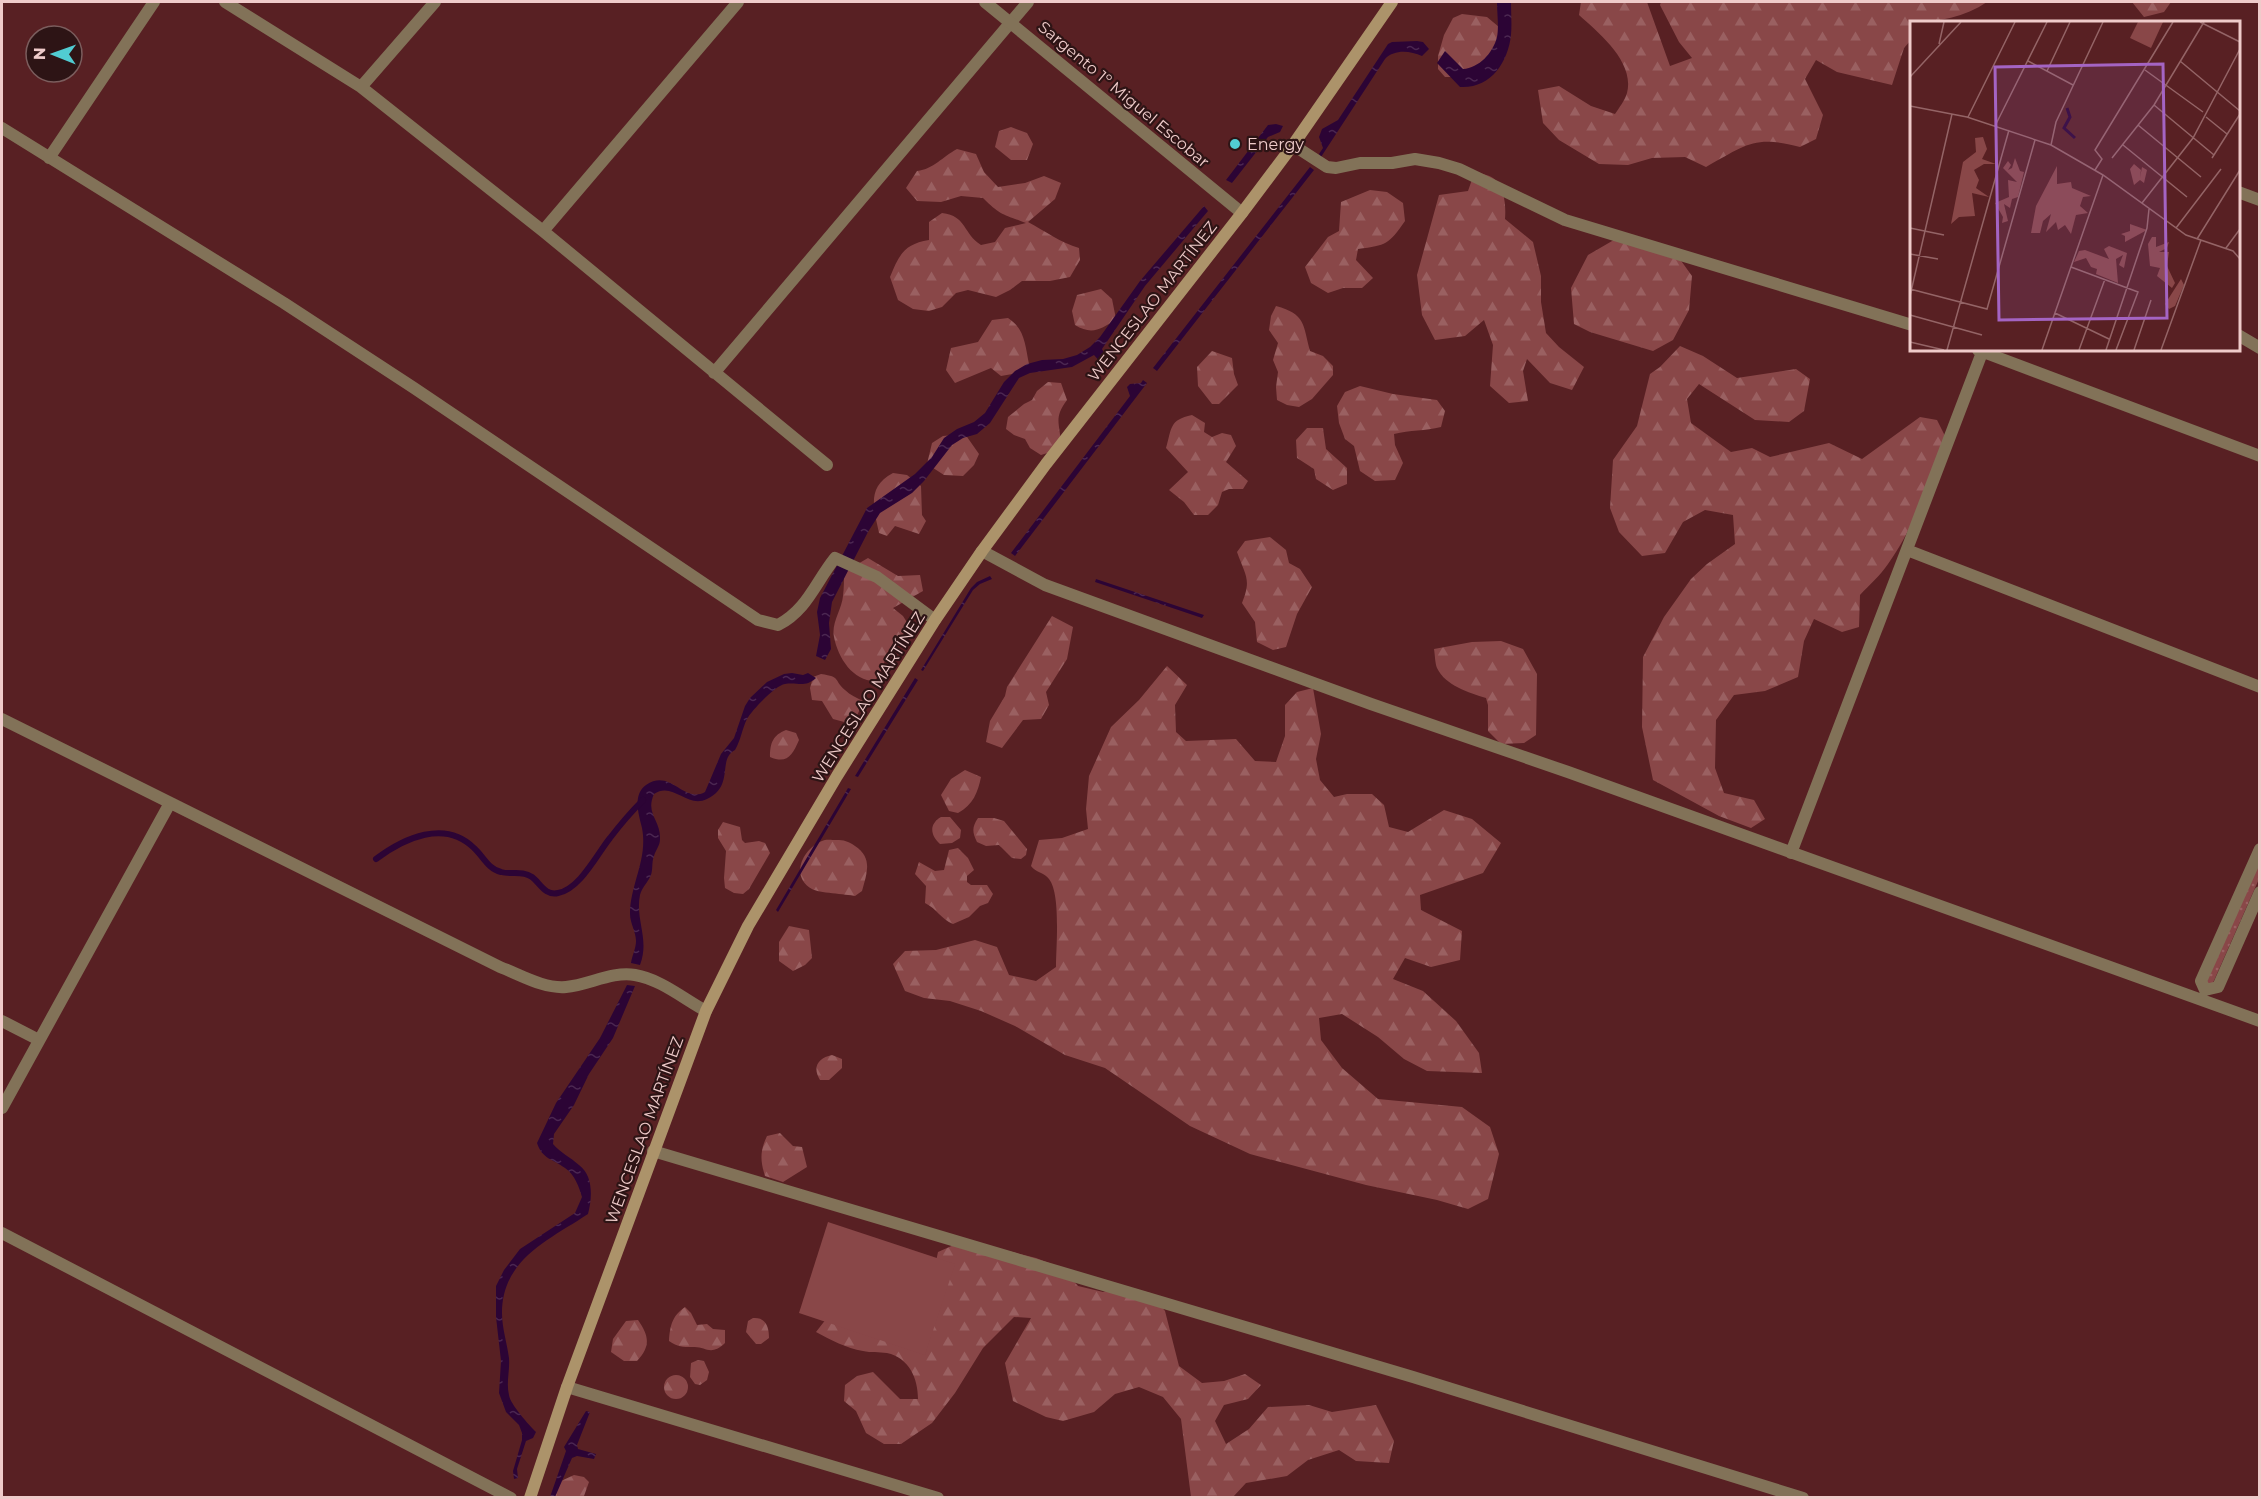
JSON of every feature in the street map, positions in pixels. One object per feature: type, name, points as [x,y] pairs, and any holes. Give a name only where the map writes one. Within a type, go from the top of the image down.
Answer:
[{"type":"main road","name":"WENCESLAO MARTÍNEZ","points":[[530,1497],[567,1387],[706,1011],[758,910],[837,776],[982,550],[1293,145],[1392,2]]},
{"type":"street","points":[[49,158],[154,2]]},
{"type":"street","points":[[225,2],[361,87],[543,231],[827,465]]},
{"type":"street","points":[[361,87],[435,2]]},
{"type":"street","points":[[543,231],[738,2]]},
{"type":"street","name":"Sargento 1º Miguel Escobar","points":[[985,2],[1242,213]]},
{"type":"street","points":[[714,373],[1028,2]]},
{"type":"street","points":[[2,128],[294,309],[758,620],[778,625],[793,617],[810,598],[822,574],[835,558],[877,578],[935,620]]},
{"type":"street","points":[[1293,145],[1328,167],[1336,168],[1360,163],[1392,163],[1415,159],[1439,163],[1459,169],[1565,220],[1910,325]]},
{"type":"street","points":[[2240,193],[2259,200]]},
{"type":"street","points":[[2240,336],[2259,348]]},
{"type":"street","points":[[1791,853],[1981,351]]},
{"type":"street","points":[[1984,351],[2259,456]]},
{"type":"street","points":[[982,550],[1045,585],[1791,853],[2203,995],[2259,1021]]},
{"type":"street","points":[[1907,550],[2259,687]]},
{"type":"street","points":[[2,719],[474,955],[542,984],[564,987],[621,975],[635,975],[647,979],[706,1011]]},
{"type":"street","points":[[2,1108],[170,803]]},
{"type":"street","points":[[2203,995],[2201,981],[2259,849]]},
{"type":"street","points":[[2203,995],[2218,987],[2259,892]]},
{"type":"street","points":[[2,1021],[39,1040]]},
{"type":"street","points":[[653,1151],[1405,1375],[1803,1497]]},
{"type":"street","points":[[2,1233],[511,1497]]},
{"type":"street","points":[[567,1387],[938,1497]]},
{"type":"green space","points":[[1581,2],[1647,2],[1670,66],[1692,58],[1679,42],[1660,5],[1661,2],[1987,2],[1951,18],[1910,21],[1910,41],[1904,48],[1892,85],[1837,72],[1816,60],[1805,79],[1823,115],[1816,139],[1800,147],[1772,142],[1751,144],[1706,167],[1685,157],[1652,158],[1628,165],[1599,164],[1559,140],[1543,123],[1538,90],[1559,86],[1591,106],[1615,114],[1627,93],[1628,81],[1621,59],[1605,39],[1579,15]]},
{"type":"green space","points":[[2132,2],[2171,2],[2164,12],[2144,17]]},
{"type":"green space","points":[[1462,14],[1487,17],[1499,27],[1502,43],[1473,77],[1445,77],[1438,69],[1438,56],[1444,35],[1453,18]]},
{"type":"green space","points":[[1011,127],[1027,133],[1033,144],[1027,160],[1011,160],[995,147],[999,131]]},
{"type":"green space","points":[[957,149],[976,154],[984,172],[998,187],[1025,183],[1044,176],[1061,183],[1055,199],[1028,222],[1059,240],[1079,248],[1080,260],[1070,277],[1050,281],[1022,281],[996,297],[968,290],[956,293],[942,307],[929,311],[913,309],[898,300],[890,277],[896,262],[914,244],[929,240],[929,222],[942,213],[961,222],[975,241],[981,245],[995,242],[1005,228],[1026,223],[1003,214],[983,198],[961,196],[941,202],[917,201],[906,188],[917,171],[933,165]]},
{"type":"green space","points":[[1475,171],[1497,182],[1504,197],[1505,219],[1533,242],[1541,276],[1541,302],[1546,333],[1584,367],[1572,390],[1550,383],[1527,359],[1523,371],[1528,401],[1509,403],[1490,386],[1493,345],[1484,320],[1465,336],[1435,340],[1422,315],[1417,275],[1439,195],[1468,191]]},
{"type":"green space","points":[[1370,190],[1387,192],[1403,203],[1405,221],[1386,243],[1358,249],[1356,260],[1373,278],[1362,288],[1343,288],[1328,293],[1311,283],[1305,267],[1328,237],[1339,231],[1341,202]]},
{"type":"green space","points":[[1619,237],[1674,251],[1692,276],[1689,310],[1673,340],[1653,351],[1590,332],[1574,324],[1571,288],[1588,255]]},
{"type":"green space","points":[[1101,289],[1112,299],[1116,319],[1096,330],[1086,330],[1075,325],[1072,311],[1077,295]]},
{"type":"green space","points":[[1276,306],[1298,317],[1304,327],[1310,351],[1323,356],[1333,366],[1333,375],[1312,399],[1299,407],[1277,400],[1278,372],[1273,360],[1278,343],[1269,330],[1271,316]]},
{"type":"green space","points":[[1008,318],[1018,327],[1025,344],[1029,364],[1023,372],[1001,376],[991,368],[955,383],[946,370],[951,348],[978,342],[992,320]]},
{"type":"green space","points":[[1680,346],[1703,356],[1737,378],[1796,369],[1810,379],[1804,411],[1789,422],[1755,420],[1699,384],[1687,399],[1691,423],[1731,452],[1752,448],[1770,457],[1829,443],[1862,459],[1920,417],[1937,420],[1945,436],[1935,468],[1914,519],[1897,551],[1860,595],[1859,627],[1842,632],[1814,619],[1804,641],[1798,677],[1765,691],[1734,695],[1716,720],[1715,768],[1724,793],[1754,800],[1765,819],[1751,828],[1719,816],[1653,780],[1642,727],[1643,657],[1664,617],[1691,579],[1735,544],[1733,515],[1705,510],[1683,522],[1665,553],[1642,556],[1619,532],[1610,508],[1613,460],[1637,426],[1650,374]]},
{"type":"green space","points":[[1212,351],[1232,358],[1238,385],[1219,404],[1212,404],[1198,386],[1197,367]]},
{"type":"green space","points":[[1048,382],[1061,383],[1067,400],[1062,407],[1059,419],[1060,449],[1041,455],[1030,448],[1025,439],[1006,429],[1008,417],[1032,400],[1037,391]]},
{"type":"green space","points":[[1360,386],[1393,394],[1437,400],[1445,411],[1441,427],[1394,434],[1395,445],[1403,463],[1395,480],[1375,481],[1360,471],[1354,446],[1345,439],[1339,423],[1337,406],[1345,392]]},
{"type":"green space","points":[[1192,415],[1205,423],[1204,432],[1212,437],[1222,433],[1231,435],[1236,446],[1226,462],[1248,481],[1243,489],[1229,489],[1222,492],[1218,505],[1208,515],[1194,515],[1184,502],[1169,490],[1188,472],[1166,448],[1171,430],[1179,419]]},
{"type":"green space","points":[[1307,428],[1323,428],[1326,449],[1347,468],[1347,484],[1333,490],[1316,479],[1314,469],[1297,458],[1296,440]]},
{"type":"green space","points":[[965,434],[979,454],[974,465],[963,476],[944,475],[927,464],[932,443],[943,436]]},
{"type":"green space","points":[[893,473],[907,475],[921,486],[922,515],[926,521],[919,534],[895,526],[887,536],[879,533],[874,507],[875,492],[884,479]]},
{"type":"green space","points":[[1270,537],[1286,550],[1289,563],[1300,569],[1312,587],[1297,614],[1286,647],[1273,650],[1257,642],[1255,622],[1242,603],[1247,582],[1237,552],[1245,541]]},
{"type":"green space","points":[[868,558],[898,576],[920,575],[923,591],[893,608],[903,616],[908,624],[901,640],[887,653],[883,667],[875,681],[853,673],[839,653],[833,632],[842,601],[844,572]]},
{"type":"green space","points":[[1052,616],[1073,627],[1067,659],[1046,692],[1049,705],[1041,719],[1023,720],[1002,748],[986,742],[990,721],[1005,696],[1007,687]]},
{"type":"green space","points":[[1501,641],[1523,649],[1537,674],[1536,735],[1524,743],[1501,744],[1488,731],[1486,698],[1452,684],[1441,674],[1436,664],[1434,649],[1472,642]]},
{"type":"green space","points":[[1167,666],[1187,685],[1175,705],[1176,732],[1186,741],[1236,739],[1255,761],[1276,762],[1285,736],[1285,705],[1297,692],[1313,688],[1321,734],[1316,759],[1320,780],[1334,797],[1347,794],[1372,794],[1384,805],[1389,827],[1408,832],[1444,810],[1472,819],[1501,843],[1483,873],[1420,895],[1421,910],[1462,931],[1460,960],[1431,967],[1405,958],[1393,979],[1423,991],[1456,1021],[1479,1053],[1482,1073],[1427,1071],[1404,1059],[1378,1037],[1342,1014],[1319,1018],[1321,1040],[1342,1068],[1378,1099],[1462,1107],[1490,1127],[1499,1154],[1488,1199],[1468,1209],[1250,1154],[1190,1126],[1105,1068],[1065,1055],[1015,1026],[981,1011],[950,1001],[924,998],[905,991],[893,964],[905,951],[936,950],[975,940],[997,947],[1009,975],[1036,981],[1056,967],[1057,934],[1053,886],[1047,877],[1031,866],[1039,840],[1062,838],[1088,829],[1086,809],[1089,776],[1111,727],[1139,700]]},
{"type":"green space","points":[[821,674],[835,678],[847,692],[863,701],[857,716],[848,723],[833,719],[822,701],[812,700],[810,688],[813,677]]},
{"type":"green space","points":[[786,730],[796,733],[799,740],[794,750],[785,759],[770,757],[773,740]]},
{"type":"green space","points":[[965,770],[981,777],[976,793],[963,810],[958,813],[949,811],[941,795],[951,779]]},
{"type":"green space","points":[[941,817],[950,817],[961,830],[960,838],[952,843],[940,844],[937,841],[932,830],[934,823]]},
{"type":"green space","points":[[978,818],[994,818],[1004,821],[1027,849],[1026,855],[1021,859],[1012,858],[999,845],[986,846],[977,842],[973,830]]},
{"type":"green space","points":[[723,822],[740,827],[742,840],[745,843],[759,841],[765,843],[770,853],[749,889],[743,894],[734,893],[725,888],[726,851],[718,838],[718,830]]},
{"type":"green space","points":[[823,840],[846,841],[861,851],[866,861],[867,872],[862,891],[855,896],[815,890],[805,884],[800,871],[804,857],[809,850]]},
{"type":"green space","points":[[958,848],[968,858],[974,870],[967,876],[967,882],[971,885],[987,885],[993,894],[988,903],[980,906],[969,917],[953,924],[925,903],[926,886],[915,874],[919,862],[935,871],[944,870],[949,850]]},
{"type":"green space","points":[[2259,862],[2259,879],[2212,985],[2206,983]]},
{"type":"green space","points":[[789,926],[809,930],[812,958],[805,965],[793,971],[779,961],[779,942]]},
{"type":"green space","points":[[832,1055],[842,1059],[842,1068],[829,1080],[820,1080],[817,1071],[818,1064],[823,1058]]},
{"type":"green space","points":[[780,1133],[793,1146],[802,1147],[807,1167],[783,1182],[765,1176],[762,1160],[763,1146],[767,1136]]},
{"type":"green space","points":[[828,1222],[955,1264],[925,1355],[799,1313]]},
{"type":"green space","points":[[965,1240],[1036,1258],[1062,1268],[1078,1286],[1103,1292],[1125,1286],[1150,1293],[1165,1311],[1179,1366],[1202,1383],[1224,1381],[1245,1374],[1261,1385],[1248,1399],[1224,1405],[1215,1421],[1226,1444],[1249,1429],[1268,1407],[1309,1405],[1332,1412],[1376,1405],[1394,1441],[1389,1463],[1356,1461],[1339,1450],[1308,1460],[1287,1476],[1246,1483],[1233,1497],[1191,1497],[1181,1419],[1163,1397],[1139,1387],[1115,1394],[1094,1412],[1063,1421],[1046,1417],[1013,1401],[1005,1363],[1031,1318],[1014,1317],[983,1348],[955,1393],[932,1423],[901,1444],[884,1444],[866,1433],[856,1411],[844,1401],[845,1385],[857,1376],[873,1372],[900,1399],[918,1399],[918,1391],[911,1370],[895,1356],[851,1348],[816,1332],[830,1314],[930,1290],[938,1252]]},
{"type":"green space","points":[[685,1307],[697,1325],[707,1324],[713,1329],[725,1330],[725,1343],[716,1349],[708,1350],[680,1346],[669,1341],[672,1322]]},
{"type":"green space","points":[[753,1318],[764,1321],[768,1330],[769,1338],[761,1344],[756,1344],[746,1332],[748,1321]]},
{"type":"green space","points":[[638,1320],[646,1336],[645,1351],[637,1361],[624,1361],[611,1352],[613,1339],[626,1321]]},
{"type":"green space","points":[[698,1360],[704,1361],[709,1372],[707,1380],[700,1385],[695,1384],[690,1377],[691,1363]]},
{"type":"green space","points":[[676,1375],[681,1376],[687,1382],[687,1392],[681,1398],[676,1399],[671,1398],[665,1392],[664,1387],[665,1382],[671,1376]]},
{"type":"green space","points":[[574,1475],[584,1477],[589,1482],[584,1496],[553,1498],[561,1481]]},
{"type":"water","points":[[1497,2],[1511,2],[1511,35],[1506,55],[1489,79],[1480,84],[1460,87],[1437,63],[1445,51],[1463,69],[1474,66],[1484,59],[1492,49],[1497,37]]},
{"type":"water","points":[[1423,42],[1429,49],[1422,56],[1403,52],[1385,59],[1321,157],[1319,154],[1323,148],[1319,137],[1322,129],[1338,120],[1388,44]]},
{"type":"water","points":[[1268,125],[1283,126],[1280,132],[1268,137],[1232,183],[1226,180]]},
{"type":"water","points":[[1310,167],[1314,170],[1157,371],[1153,368]]},
{"type":"water","points":[[1204,206],[1208,211],[1145,286],[1102,349],[1106,357],[1101,363],[1094,355],[1072,367],[1030,373],[1019,378],[990,423],[977,434],[963,438],[952,445],[912,493],[880,513],[832,602],[829,623],[831,649],[825,660],[816,656],[820,635],[817,612],[820,598],[867,508],[915,474],[932,457],[944,438],[957,429],[974,422],[985,413],[1004,382],[1015,371],[1027,364],[1042,360],[1063,359],[1077,355],[1090,347],[1100,337],[1140,281]]},
{"type":"water","points":[[1143,380],[1147,383],[1015,556],[1011,553],[1130,396],[1127,387],[1130,384],[1141,383]]},
{"type":"water","points":[[990,576],[992,579],[973,590],[923,671],[921,670],[971,588],[977,582]]},
{"type":"water","points":[[1096,579],[1204,615],[1202,618],[1095,582]]},
{"type":"water","points":[[792,673],[803,675],[808,673],[816,678],[805,684],[781,685],[754,710],[747,719],[735,750],[727,760],[721,787],[716,794],[707,799],[693,801],[667,791],[654,794],[651,807],[660,832],[660,841],[653,859],[651,876],[640,895],[639,913],[644,947],[643,956],[640,965],[631,963],[636,941],[630,917],[631,903],[643,851],[639,794],[646,785],[655,781],[670,783],[690,794],[705,792],[721,754],[734,738],[750,698],[767,682]]},
{"type":"water","points":[[915,678],[918,680],[858,777],[855,776]]},
{"type":"water","points":[[848,788],[851,789],[778,912],[776,910]]},
{"type":"water","points":[[627,985],[635,986],[613,1038],[589,1074],[574,1105],[554,1134],[553,1144],[579,1165],[587,1175],[591,1188],[588,1214],[530,1253],[510,1278],[504,1294],[502,1319],[509,1358],[509,1395],[516,1409],[536,1432],[533,1438],[526,1441],[517,1469],[518,1478],[514,1479],[513,1471],[522,1433],[519,1425],[506,1412],[499,1393],[501,1361],[496,1317],[496,1286],[504,1270],[520,1249],[575,1213],[582,1197],[571,1174],[545,1156],[537,1143],[556,1103],[600,1038]]},
{"type":"water","points":[[586,1411],[590,1412],[577,1445],[578,1449],[596,1454],[594,1459],[577,1456],[572,1458],[555,1497],[550,1497],[566,1451],[564,1447]]},
{"type":"waterway","points":[[376,859],[399,844],[412,839],[438,833],[450,835],[463,839],[496,870],[528,875],[546,891],[558,893],[574,885],[581,878],[614,833],[643,800]]},
{"type":"place","name":"Energy","points":[[1235,144]]}]
